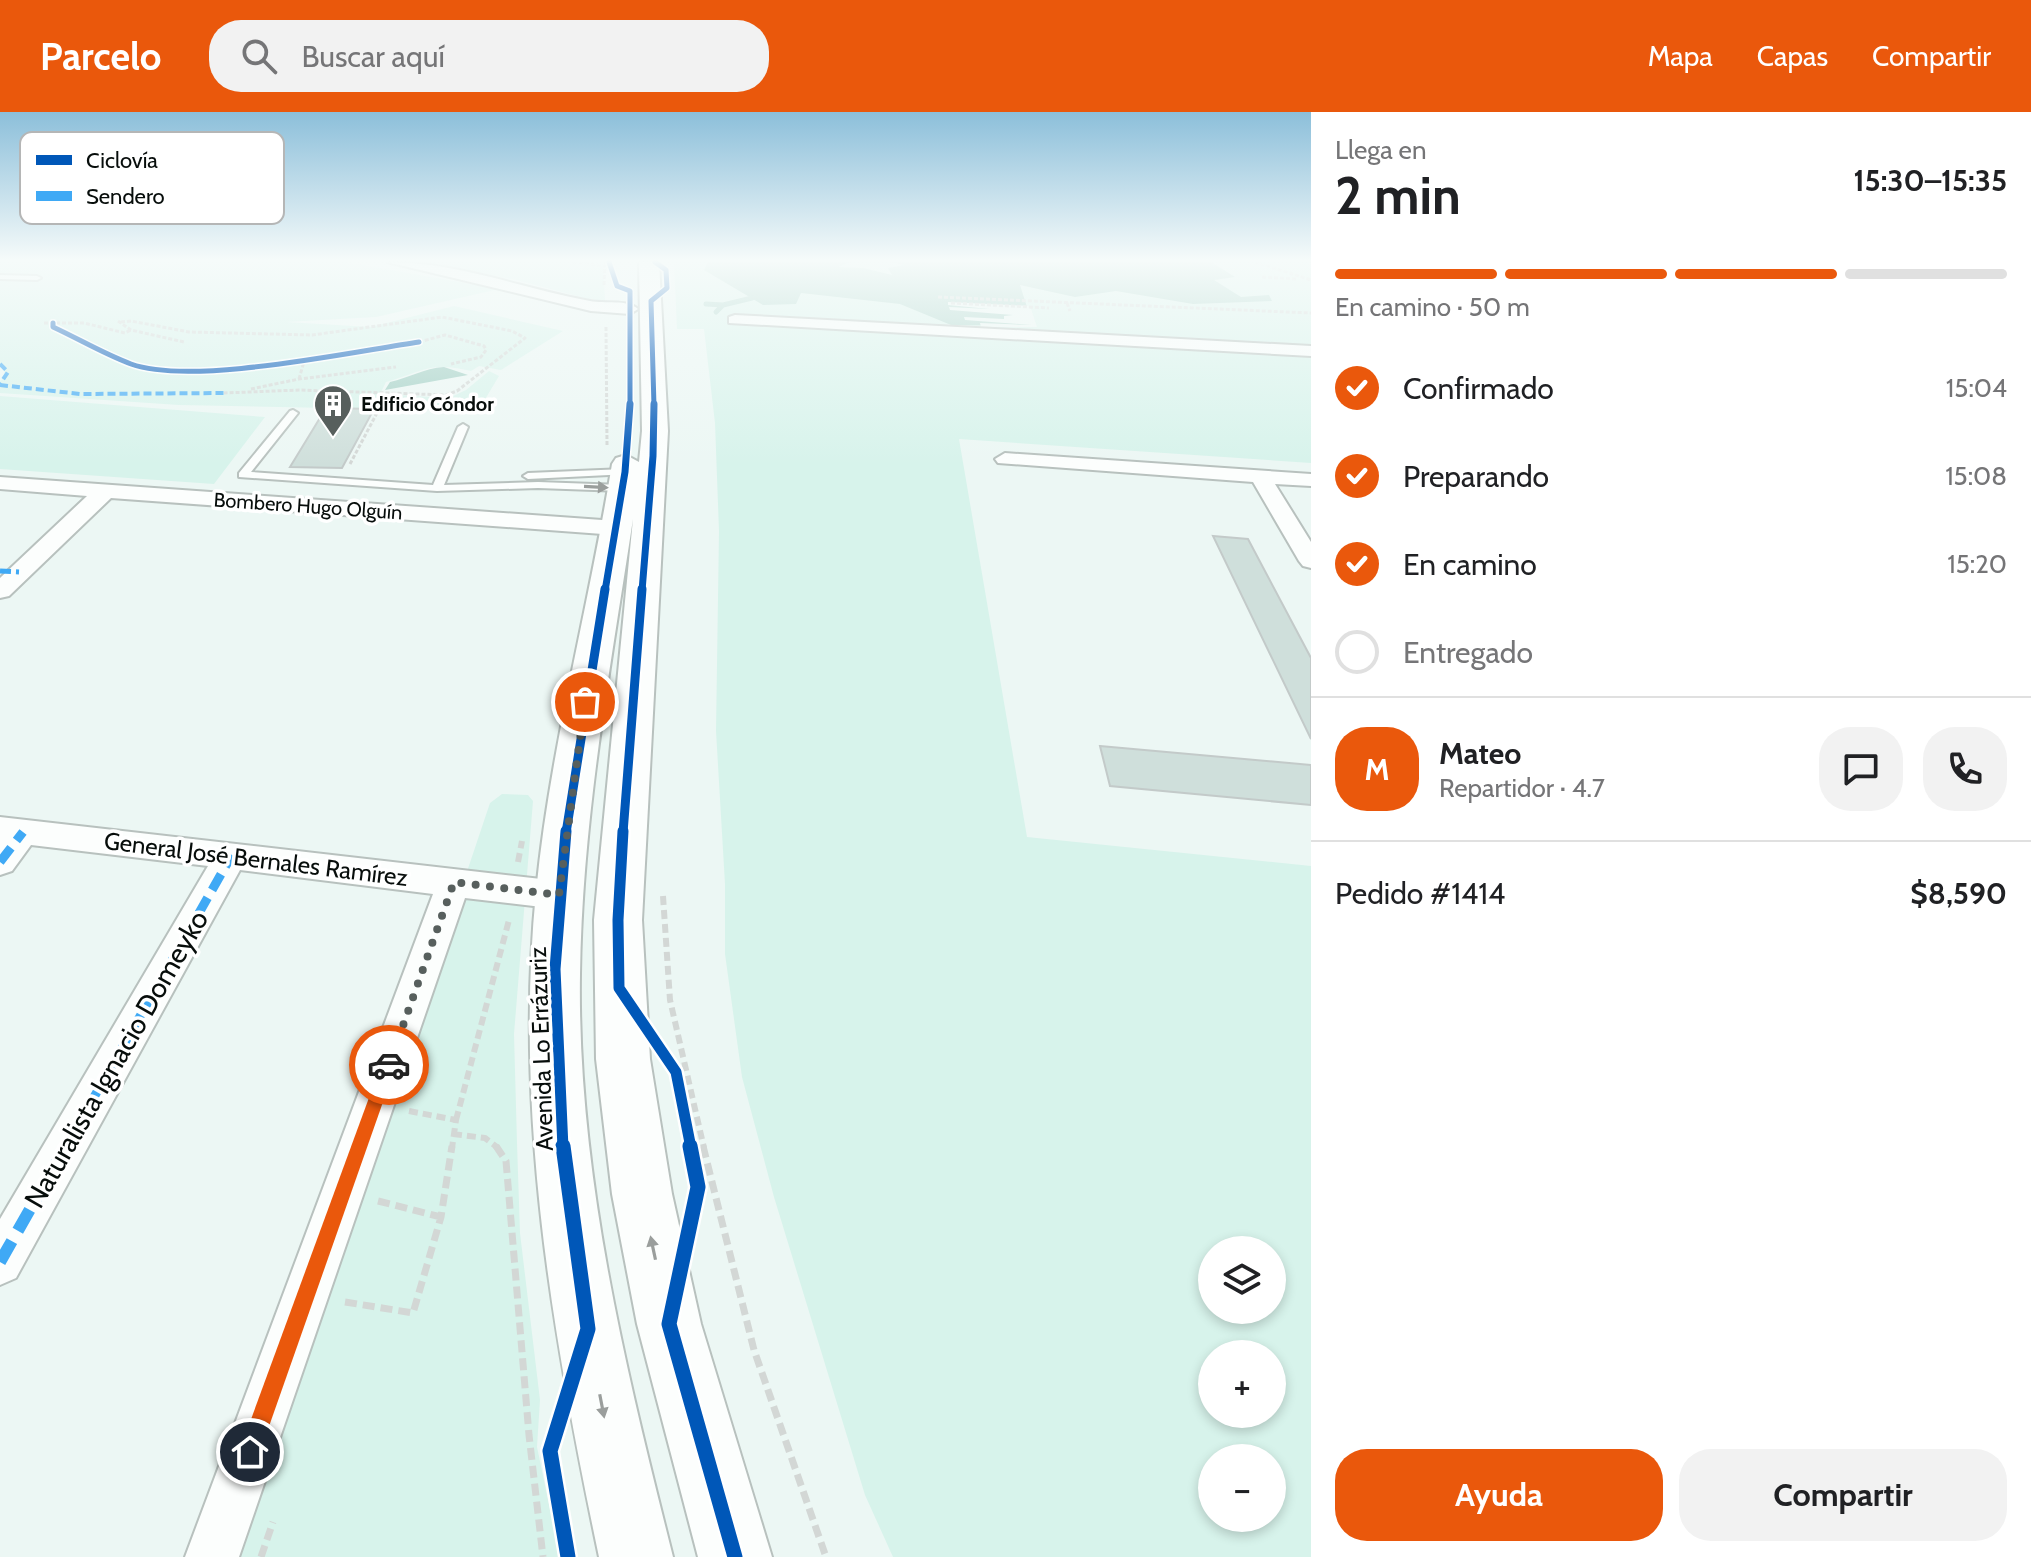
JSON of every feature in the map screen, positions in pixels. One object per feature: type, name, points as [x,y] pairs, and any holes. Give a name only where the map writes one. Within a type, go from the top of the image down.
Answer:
[{"type":"main road","name":"Avenida Lo Errázuriz","points":[[623,329],[630,401],[572,782],[559,895],[556,1045],[563,1144],[588,1329],[611,1451],[636,1557]]},
{"type":"main road","name":"Avenida Lo Errázuriz","points":[[631,329],[655,431],[618,920],[623,1059],[642,1194],[666,1312],[735,1557]]},
{"type":"street","points":[[888,329],[1311,351]]},
{"type":"street","points":[[1005,459],[1311,480]]},
{"type":"street","points":[[1260,477],[1311,561]]},
{"type":"street","name":"Bombero Hugo Olguín","points":[[0,483],[105,491],[615,490]]},
{"type":"street","points":[[0,591],[10,572],[105,491]]},
{"type":"street","points":[[0,862],[12,831]]},
{"type":"street","name":"General José Bernales Ramírez","points":[[12,831],[559,895]]},
{"type":"street","name":"Naturalista Ignacio Domeyko","points":[[0,1262],[232,855]]},
{"type":"street","points":[[212,1557],[454,882]]},
{"type":"lane","points":[[293,413],[243,475],[437,488],[538,485],[615,490]]},
{"type":"lane","points":[[437,488],[463,427]]},
{"type":"lane","points":[[475,487],[536,475],[615,490]]},
{"type":"path","points":[[58,329],[67,334]]},
{"type":"path","points":[[110,329],[125,333],[131,330],[184,342]]},
{"type":"path","points":[[177,329],[312,335],[373,329]]},
{"type":"path","points":[[224,393],[321,390],[436,396],[454,393],[525,338],[504,329]]},
{"type":"path","points":[[612,329],[605,463],[615,490]]},
{"type":"path","points":[[405,344],[445,335],[484,346],[486,350],[481,357],[451,364]]},
{"type":"path","points":[[289,361],[319,356]]},
{"type":"path","points":[[299,379],[305,358]]},
{"type":"path","points":[[241,392],[299,379],[396,367]]},
{"type":"path","points":[[341,482],[387,394]]},
{"type":"path","points":[[377,416],[384,416]]},
{"type":"path","points":[[345,1302],[413,1313],[441,1217],[453,1134],[511,911],[523,834]]},
{"type":"path","points":[[663,881],[670,1000],[723,1233],[754,1350],[826,1557]]},
{"type":"path","points":[[676,1072],[687,1129]]},
{"type":"path","points":[[412,1096],[408,1111],[456,1120]]},
{"type":"path","points":[[453,1134],[496,1143],[506,1161],[520,1347],[543,1557]]},
{"type":"path","points":[[378,1201],[441,1217]]},
{"type":"shaded area","points":[[0,329],[563,331],[501,370],[479,366],[471,371],[436,367],[386,382],[380,394],[449,398],[466,390],[489,371],[499,376],[478,411],[179,405],[0,393],[0,381],[5,377],[4,368],[0,367]]},
{"type":"shaded area","points":[[704,329],[1311,329],[1311,463],[959,439],[1027,837],[1311,866],[1311,1557],[893,1557],[865,1495],[774,1197],[742,1077],[725,954],[725,884],[716,731],[719,531],[715,423]]},
{"type":"shaded area","points":[[444,367],[468,375],[385,390],[390,382]]},
{"type":"shaded area","points":[[0,396],[265,417],[214,484],[0,469]]},
{"type":"shaded area","points":[[502,794],[528,795],[533,801],[514,1034],[520,1233],[540,1400],[537,1447],[560,1557],[237,1557],[490,803]]},
{"type":"building","name":"Edificio Cóndor","points":[[326,408],[374,409],[342,468],[290,467]]},
{"type":"building","points":[[1213,536],[1248,539],[1311,658],[1311,739]]},
{"type":"building","points":[[1100,746],[1311,765],[1311,805],[1110,786]]},
{"type":"marked path","points":[[0,364],[8,372],[0,384]]},
{"type":"marked path","points":[[0,385],[80,394],[224,393]]},
{"type":"marked path","points":[[0,571],[19,572]]},
{"type":"marked path","points":[[0,862],[23,832]]},
{"type":"marked path","points":[[0,1262],[232,855]]},
{"type":"cycle path","points":[[58,329],[133,365],[178,372],[242,367],[419,342]]},
{"type":"cycle path","points":[[568,1557],[550,1451],[588,1329],[561,1130],[555,969],[559,895],[572,782],[625,472],[630,401],[630,329]]},
{"type":"cycle path","points":[[653,329],[653,456],[624,818],[618,920],[619,988],[676,1072],[698,1187],[669,1324],[735,1557]]},
{"type":"way so far","points":[[389,1065],[454,882],[559,895],[585,702]]},
{"type":"place","name":"Edificio Cóndor","points":[[333,438]]},
{"type":"route","points":[[250,1452],[389,1065]]}]
